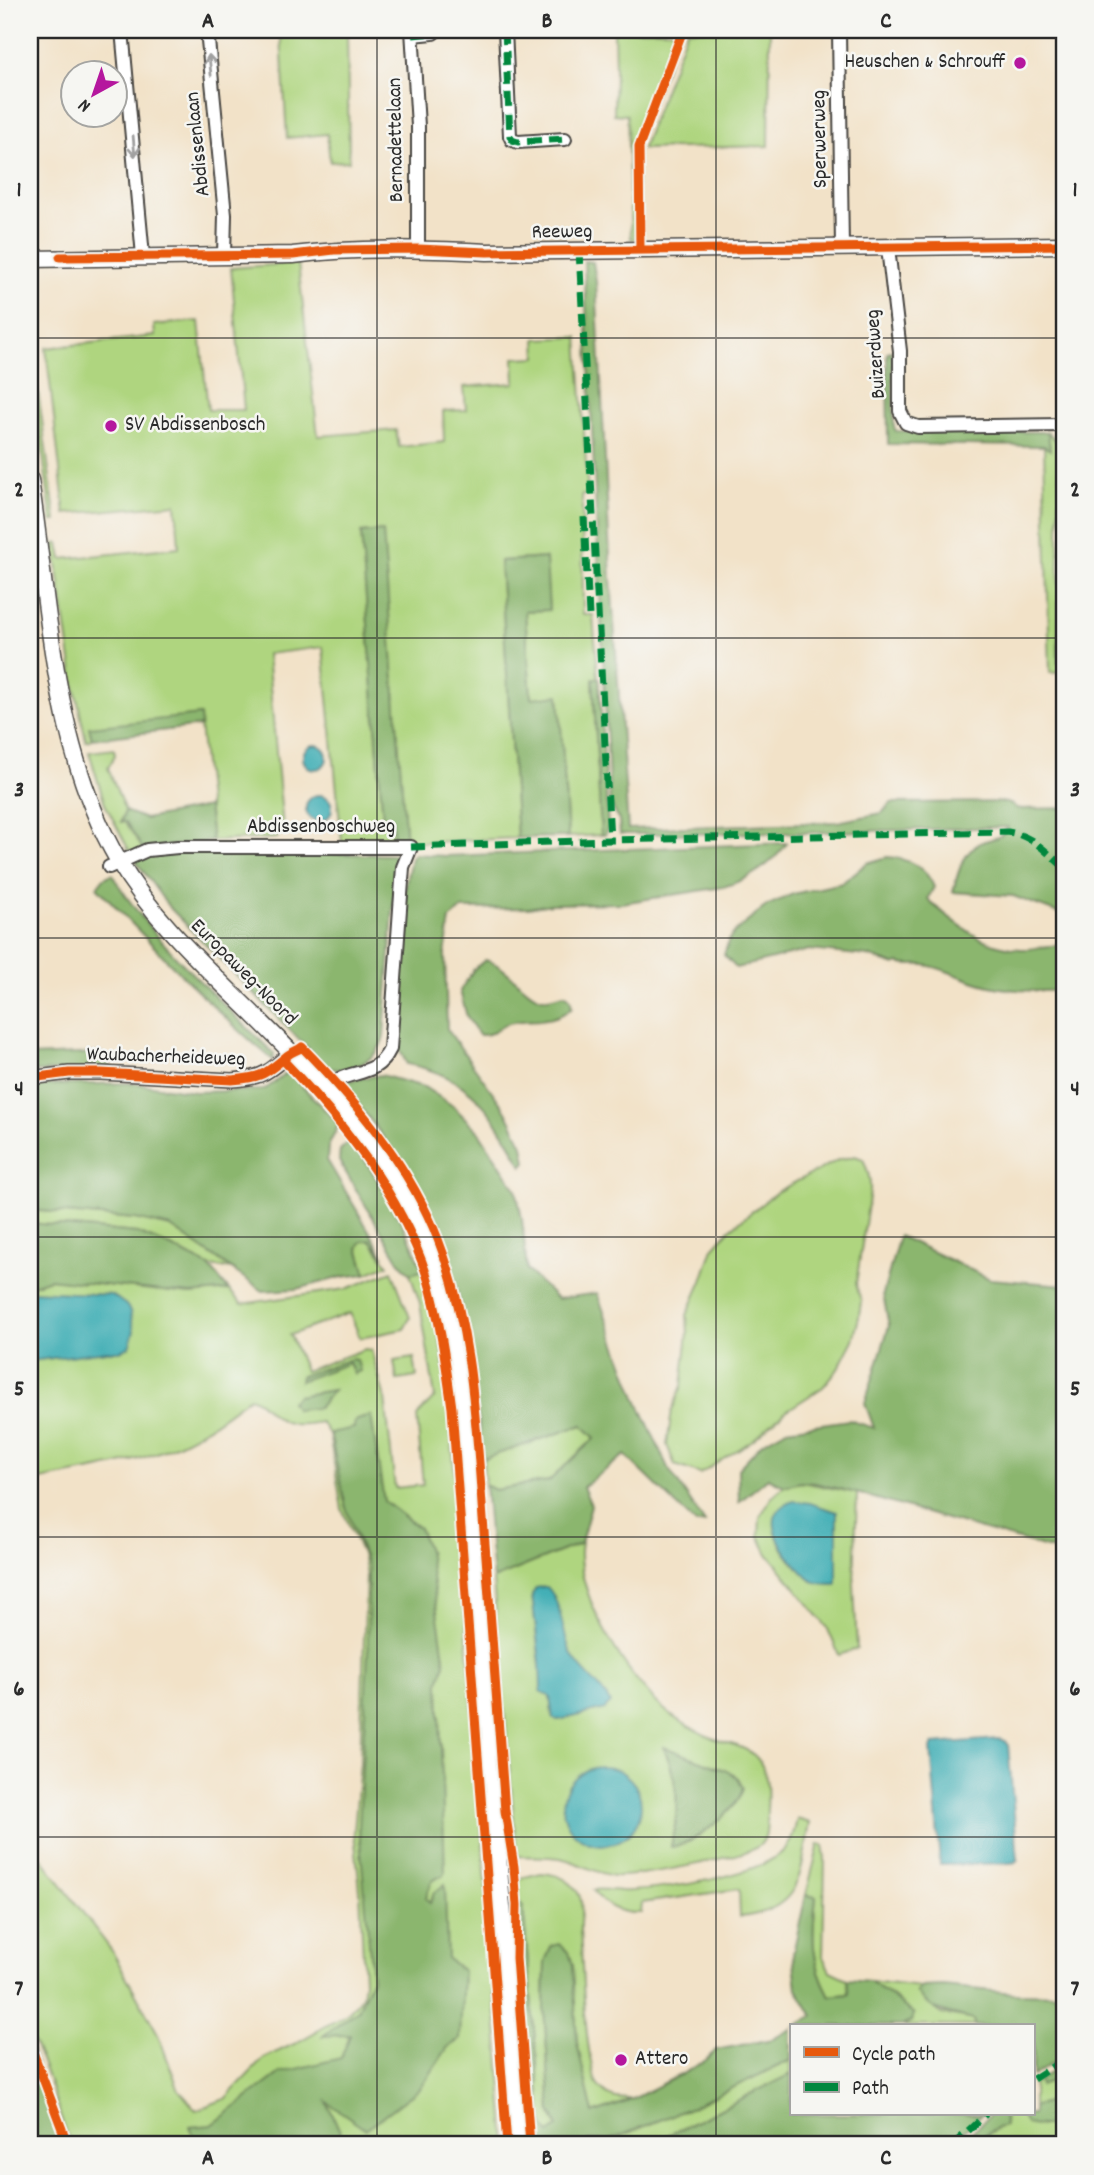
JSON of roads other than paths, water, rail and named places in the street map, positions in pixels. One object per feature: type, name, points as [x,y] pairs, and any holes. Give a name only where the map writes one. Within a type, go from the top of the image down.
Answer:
[{"type":"street","points":[[122,30],[144,256]]},
{"type":"street","name":"Abdissenlaan","points":[[207,30],[225,215],[224,255]]},
{"type":"street","points":[[412,32],[433,33],[436,30]]},
{"type":"street","points":[[505,30],[512,140],[565,139]]},
{"type":"street","name":"Sperwerweg","points":[[839,30],[842,248]]},
{"type":"street","name":"Bernadettelaan","points":[[412,32],[418,126],[418,249]]},
{"type":"street","name":"Reeweg","points":[[30,259],[293,255],[334,250],[487,252],[1064,245]]},
{"type":"street","name":"Buizerdweg","points":[[888,248],[900,351],[900,411],[906,423],[919,427],[1064,425]]},
{"type":"street","name":"Europaweg-Noord","points":[[30,480],[50,624],[72,747],[114,865],[186,948],[326,1087],[370,1142],[412,1209],[436,1269],[454,1339],[464,1408],[520,2145]]},
{"type":"street","name":"Abdissenboschweg","points":[[114,865],[146,850],[178,847],[411,847],[403,867],[390,1049],[384,1061],[373,1069],[334,1080],[326,1087]]},
{"type":"street","name":"Waubacherheideweg","points":[[30,1078],[80,1073],[254,1079],[276,1067],[291,1052]]},
{"type":"water","points":[[315,745],[326,752],[327,757],[320,768],[315,769],[304,762],[303,757],[310,746]]},
{"type":"water","points":[[319,795],[328,799],[332,808],[328,817],[319,821],[310,817],[306,808],[310,799]]},
{"type":"water","points":[[30,1291],[112,1295],[130,1311],[134,1331],[129,1347],[120,1351],[30,1361]]},
{"type":"water","points":[[794,1501],[837,1512],[837,1584],[817,1583],[809,1579],[778,1539],[775,1529],[777,1513],[783,1506]]},
{"type":"water","points":[[547,1587],[556,1601],[572,1655],[610,1703],[605,1709],[559,1720],[553,1719],[550,1697],[541,1691],[532,1595],[536,1588]]},
{"type":"water","points":[[998,1739],[1006,1741],[1008,1745],[1018,1859],[1010,1863],[940,1865],[931,1748],[933,1744]]},
{"type":"water","points":[[602,1767],[617,1770],[629,1779],[638,1791],[641,1806],[638,1821],[629,1833],[617,1842],[602,1845],[587,1842],[575,1833],[566,1821],[563,1806],[566,1791],[575,1779],[587,1770]]},
{"type":"place","name":"Heuschen & Schrouff","points":[[1020,63]]},
{"type":"place","name":"SV Abdissenbosch","points":[[111,426]]},
{"type":"place","name":"Attero","points":[[621,2060]]}]
